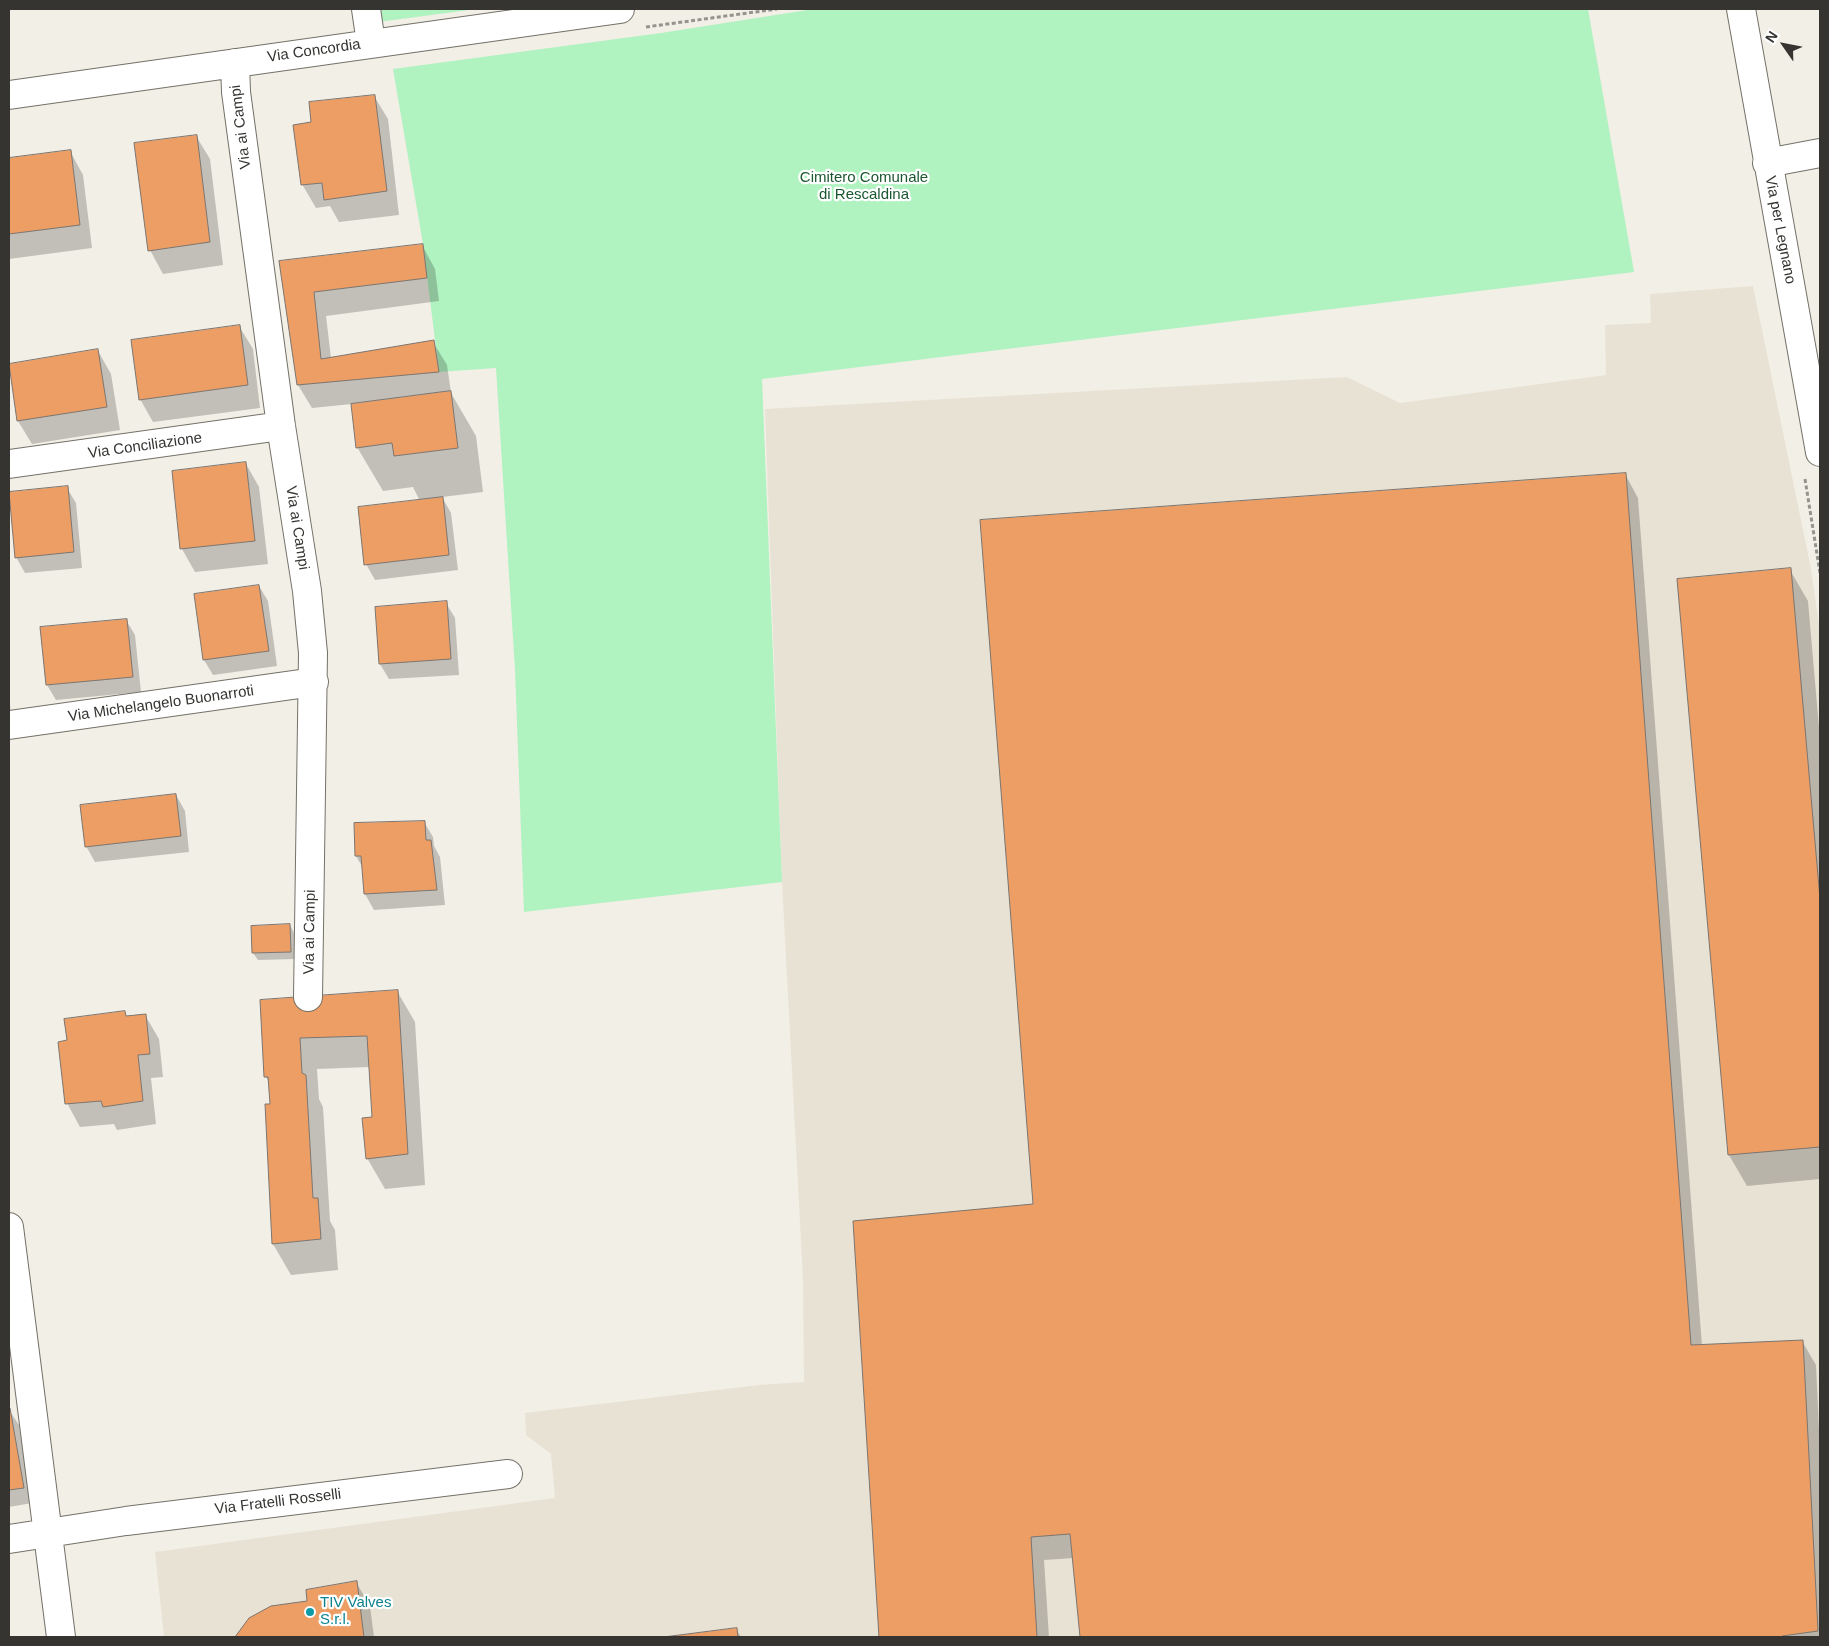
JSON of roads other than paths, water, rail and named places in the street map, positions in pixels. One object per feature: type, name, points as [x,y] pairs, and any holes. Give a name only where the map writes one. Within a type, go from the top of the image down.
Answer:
[{"type":"street","points":[[366,9],[371,43]]},
{"type":"street","name":"Via Concordia","points":[[9,95],[620,9]]},
{"type":"street","name":"Via per Legnano","points":[[1741,9],[1767,163],[1812,353],[1820,452]]},
{"type":"street","name":"Via ai Campi","points":[[235,63],[236,92],[281,426],[307,591],[314,653],[308,997]]},
{"type":"street","points":[[1767,163],[1820,153]]},
{"type":"street","name":"Via Conciliazione","points":[[9,464],[281,426]]},
{"type":"street","name":"Via Michelangelo Buonarroti","points":[[9,725],[314,682]]},
{"type":"street","points":[[9,1226],[61,1637]]},
{"type":"street","name":"Via Fratelli Rosselli","points":[[9,1539],[48,1532],[508,1474]]},
{"type":"place","name":"TIV Valves S.r.l.","points":[[310,1612]]},
{"type":"park label","name":"Cimitero Comunale di Rescaldina","points":[[864,186]]}]
